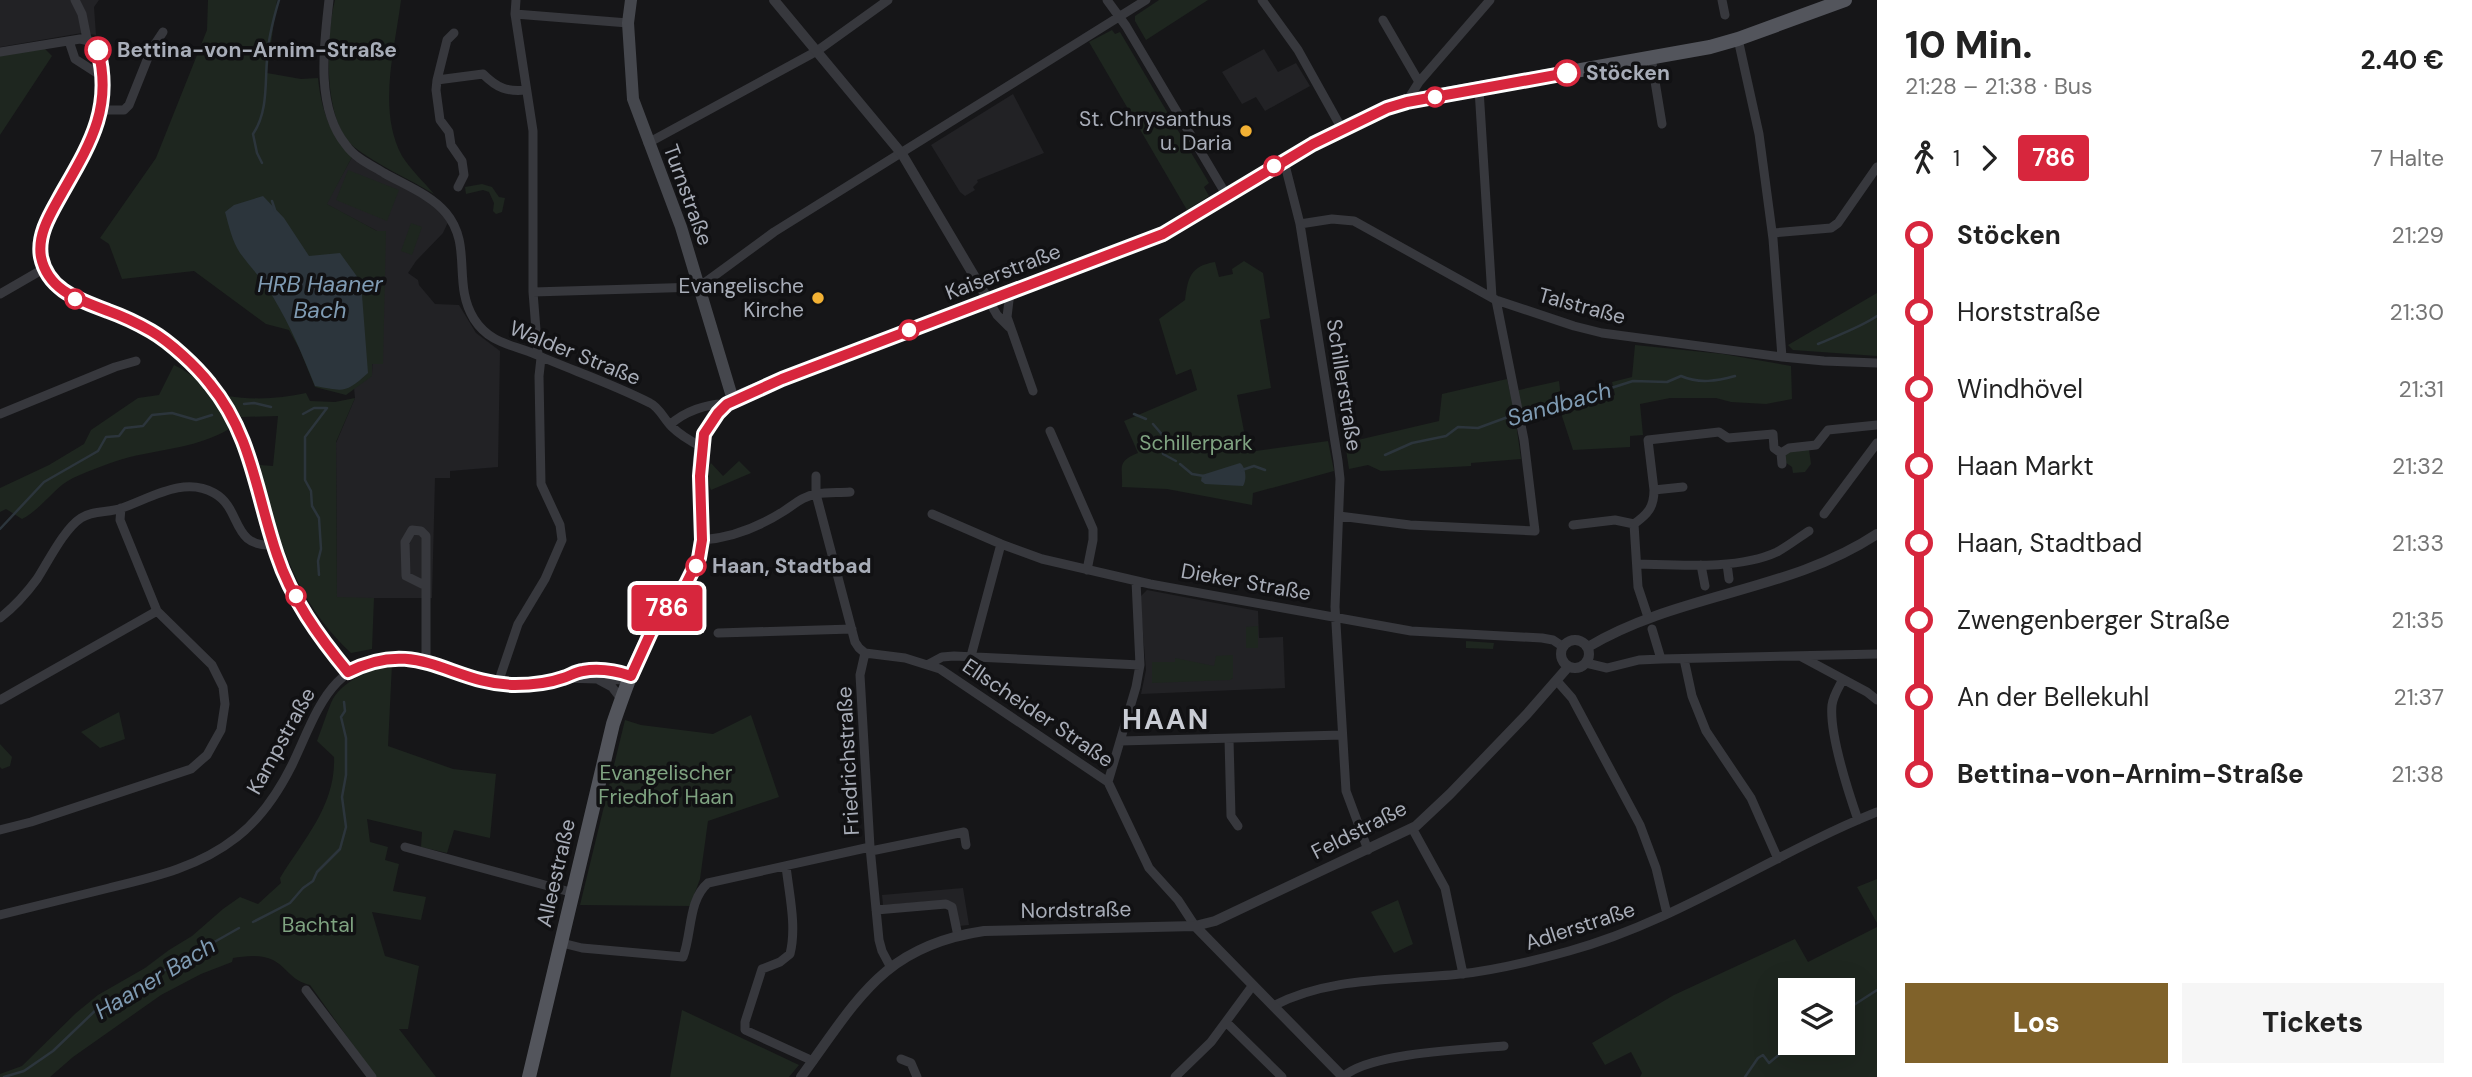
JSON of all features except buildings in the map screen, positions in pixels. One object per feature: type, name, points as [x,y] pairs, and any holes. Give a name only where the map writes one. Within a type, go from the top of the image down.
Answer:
[{"type":"main road","name":"Turnstraße","points":[[631,0],[628,23],[633,99],[681,228],[730,402]]},
{"type":"main road","name":"Kaiserstraße","points":[[730,402],[782,379],[1163,234],[1284,161],[1387,108],[1407,102],[1710,47],[1845,0]]},
{"type":"main road","points":[[630,678],[659,620],[692,575],[699,558],[702,540],[702,447],[709,424],[730,402]]},
{"type":"main road","name":"Alleestraße","points":[[529,1077],[611,734],[630,678]]},
{"type":"street","points":[[75,0],[82,14],[87,39]]},
{"type":"street","name":"Walder Straße","points":[[329,0],[326,92],[338,133],[356,156],[435,202],[455,225],[459,233],[464,297],[474,320],[483,331],[500,343],[653,404],[670,425],[685,438],[702,447]]},
{"type":"street","points":[[498,683],[518,624],[559,550],[562,531],[544,495],[539,470],[540,357],[533,292],[533,131],[515,14],[516,0]]},
{"type":"street","points":[[774,0],[902,154],[997,315],[1010,328]]},
{"type":"street","points":[[648,143],[817,51],[888,0]]},
{"type":"street","points":[[1107,0],[1227,195]]},
{"type":"street","points":[[533,292],[699,286],[774,232],[1146,0]]},
{"type":"street","points":[[1262,0],[1298,50],[1342,129]]},
{"type":"street","points":[[1407,102],[1419,82],[1490,0]]},
{"type":"street","points":[[1722,0],[1726,15]]},
{"type":"street","points":[[515,14],[628,23]]},
{"type":"street","points":[[1383,20],[1419,82]]},
{"type":"street","points":[[102,110],[124,110],[129,105],[151,50],[163,33]]},
{"type":"street","points":[[454,33],[447,40],[436,90],[440,120],[449,132],[451,145],[462,161],[464,175],[458,187]]},
{"type":"street","points":[[0,52],[87,39],[94,42],[103,77],[102,110],[87,149],[44,226],[41,248],[45,268],[60,289],[72,297],[154,333],[207,380],[224,401],[239,429],[253,467],[279,562],[323,642],[348,672]]},
{"type":"street","points":[[1738,39],[1759,134],[1773,233],[1782,357]]},
{"type":"street","points":[[69,41],[75,59],[103,77]]},
{"type":"street","points":[[1651,57],[1662,124]]},
{"type":"street","points":[[437,80],[483,74],[494,85],[509,92],[526,90]]},
{"type":"street","points":[[1339,516],[1410,525],[1535,531],[1527,458],[1494,298],[1479,89]]},
{"type":"street","name":"Schillerstraße","points":[[1284,161],[1300,224],[1336,444],[1340,479],[1336,618],[1346,791],[1368,850]]},
{"type":"street","points":[[1773,233],[1831,228],[1838,223],[1877,167]]},
{"type":"street","name":"Talstraße","points":[[1300,224],[1332,219],[1354,221],[1494,298],[1602,333],[1825,362],[1877,363]]},
{"type":"street","points":[[0,293],[45,268]]},
{"type":"street","points":[[1010,292],[1006,313],[1033,391]]},
{"type":"street","points":[[0,414],[115,366],[136,361]]},
{"type":"street","name":"Kaiserstraße","points":[[670,425],[676,419],[714,404],[730,402]]},
{"type":"street","points":[[1781,453],[1788,448],[1816,445],[1828,430],[1877,425]]},
{"type":"street","points":[[1050,431],[1093,529],[1087,570]]},
{"type":"street","points":[[1573,525],[1615,520],[1634,524],[1647,515],[1654,503],[1648,440],[1719,432],[1728,438],[1773,434],[1774,448],[1781,453],[1782,464]]},
{"type":"street","points":[[1824,514],[1877,443]]},
{"type":"street","points":[[816,476],[816,494],[855,642],[865,653]]},
{"type":"street","points":[[0,618],[16,605],[29,589],[80,518],[121,508],[180,487],[197,486],[215,493],[223,500],[246,538],[260,546],[274,545]]},
{"type":"street","points":[[1654,490],[1683,488]]},
{"type":"street","points":[[702,540],[724,538],[741,532],[783,512],[799,500],[816,494],[850,492]]},
{"type":"street","points":[[0,830],[32,822],[191,769],[207,755],[221,730],[224,717],[223,687],[212,666],[157,611],[120,520],[121,508]]},
{"type":"street","name":"Dieker Straße","points":[[932,514],[1042,559],[1136,581],[1411,631],[1542,638],[1562,646]]},
{"type":"street","points":[[1634,524],[1638,587],[1648,617]]},
{"type":"street","points":[[426,586],[406,576],[405,542],[412,530],[421,531],[426,536],[426,586],[426,662]]},
{"type":"street","points":[[1637,564],[1727,564],[1776,552],[1809,531]]},
{"type":"street","points":[[1588,647],[1648,617],[1831,559],[1877,534]]},
{"type":"street","points":[[971,656],[1001,544]]},
{"type":"street","points":[[1727,564],[1729,579]]},
{"type":"street","points":[[1701,565],[1705,586]]},
{"type":"street","points":[[1108,782],[1140,665],[1136,581]]},
{"type":"street","points":[[0,700],[157,611]]},
{"type":"street","points":[[718,634],[852,629]]},
{"type":"street","points":[[1652,629],[1661,659]]},
{"type":"street","points":[[1587,663],[1588,647],[1578,640],[1572,639],[1562,646],[1561,660],[1568,667],[1577,668],[1587,663],[1607,668],[1639,660],[1877,654]]},
{"type":"street","name":"Ellscheider Straße","points":[[865,653],[905,658],[940,669],[1108,782],[1149,868],[1178,900],[1195,926],[1343,1077]]},
{"type":"street","name":"Friedrichstraße","points":[[865,653],[860,675],[871,849],[879,940],[890,966]]},
{"type":"street","points":[[929,664],[942,657],[971,656],[1140,665]]},
{"type":"street","points":[[1799,656],[1877,700]]},
{"type":"street","name":"Kampstraße","points":[[0,915],[170,873],[197,863],[239,836],[259,816],[280,786],[322,699],[348,672],[365,663],[392,658],[426,662],[498,683],[526,685],[564,678],[630,678]]},
{"type":"street","points":[[1684,659],[1692,696],[1706,731],[1751,798],[1778,859]]},
{"type":"street","name":"Feldstraße","points":[[1195,926],[1215,920],[1412,828],[1450,794],[1568,667]]},
{"type":"street","name":"Kampstraße","points":[[564,678],[585,670],[617,672],[630,678]]},
{"type":"street","points":[[598,679],[612,687],[622,700]]},
{"type":"street","points":[[1843,679],[1834,698],[1833,722],[1844,780],[1858,820]]},
{"type":"street","points":[[1557,681],[1572,698],[1640,825],[1656,868],[1667,914]]},
{"type":"street","points":[[1120,741],[1342,735]]},
{"type":"street","points":[[1229,738],[1231,816],[1238,826]]},
{"type":"street","name":"Adlerstraße","points":[[1273,1006],[1333,985],[1463,974],[1509,966],[1606,940],[1667,914],[1877,812]]},
{"type":"street","points":[[1412,828],[1445,888],[1463,974]]},
{"type":"street","points":[[562,943],[582,948],[683,957],[696,898],[708,883],[964,832],[966,845]]},
{"type":"street","points":[[405,847],[573,893]]},
{"type":"street","points":[[786,866],[793,940],[790,954],[780,962],[762,969],[745,1022],[745,1030],[813,1061]]},
{"type":"street","points":[[876,910],[946,904],[951,907],[958,936]]},
{"type":"street","name":"Nordstraße","points":[[801,1077],[858,998],[890,966],[923,948],[958,936],[985,932],[1195,926]]},
{"type":"street","points":[[1175,1077],[1201,1053],[1252,985]]},
{"type":"street","points":[[306,990],[372,1077]]},
{"type":"street","points":[[1226,1022],[1282,1077]]},
{"type":"street","points":[[1343,1077],[1364,1065],[1386,1060],[1504,1046]]},
{"type":"street","points":[[901,1059],[911,1063],[917,1077]]},
{"type":"shaded area","points":[[0,0],[99,0],[94,7],[96,35],[82,33],[0,47]]},
{"type":"shaded area","points":[[1264,49],[1278,72],[1296,63],[1310,86],[1265,111],[1256,97],[1242,104],[1222,72]]},
{"type":"shaded area","points":[[1013,94],[1044,153],[977,180],[973,187],[975,190],[965,196],[931,145]]},
{"type":"shaded area","points":[[352,157],[428,202],[449,220],[443,233],[408,273],[418,280],[435,304],[459,305],[476,333],[500,351],[498,467],[450,471],[450,478],[435,478],[432,598],[337,598],[336,443],[355,398],[354,388],[372,375],[377,231],[326,204]]},
{"type":"shaded area","points":[[1147,590],[1258,611],[1259,638],[1283,637],[1285,688],[1141,694],[1146,670],[1140,597]]},
{"type":"shaded area","points":[[963,888],[969,925],[958,926],[948,902],[883,905],[882,895]]},
{"type":"green space","points":[[208,0],[277,0],[267,73],[301,79],[318,78],[321,100],[332,131],[352,157],[327,204],[377,231],[386,231],[383,364],[372,364],[372,376],[346,395],[315,387],[289,330],[266,324],[194,271],[122,279],[109,244],[100,238],[156,158],[207,30]]},
{"type":"green space","points":[[335,0],[401,0],[390,79],[390,119],[402,156],[434,194],[363,154],[344,135],[336,118],[329,77],[330,34]]},
{"type":"green space","points":[[1159,0],[1208,0],[1146,40],[1135,16]]},
{"type":"green space","points":[[1112,30],[1115,34],[1120,32],[1209,183],[1204,187],[1209,196],[1187,210],[1089,42]]},
{"type":"green space","points":[[44,48],[52,56],[0,135],[0,56]]},
{"type":"green space","points":[[348,170],[399,190],[387,221],[336,200]]},
{"type":"green space","points":[[482,184],[492,187],[499,197],[505,198],[502,212],[496,214],[493,211],[494,203],[489,192],[483,190],[466,194],[465,187]]},
{"type":"green space","points":[[411,223],[422,227],[412,255],[401,251]]},
{"type":"green space","name":"Schillerpark","points":[[1244,261],[1263,273],[1270,318],[1260,320],[1271,388],[1237,395],[1248,452],[1328,441],[1334,471],[1253,493],[1252,505],[1167,489],[1122,487],[1122,466],[1126,459],[1138,453],[1124,421],[1197,390],[1191,369],[1176,375],[1159,319],[1185,300],[1189,279],[1195,270],[1215,262],[1219,277],[1233,274],[1232,269]]},
{"type":"green space","points":[[1877,293],[1877,356],[1793,350],[1788,345]]},
{"type":"green space","points":[[1635,345],[1723,354],[1791,366],[1792,399],[1766,404],[1731,402],[1716,398],[1670,398],[1640,404],[1643,435],[1630,436],[1630,447],[1573,450],[1561,413],[1516,423],[1521,459],[1471,463],[1471,466],[1381,471],[1368,465],[1349,469],[1345,443],[1439,421],[1442,394],[1507,379],[1510,392],[1559,381],[1562,407],[1572,409],[1615,395],[1612,382],[1632,377]]},
{"type":"green space","points":[[174,365],[184,370],[208,391],[229,429],[193,444],[130,457],[80,475],[66,482],[36,510],[22,519],[6,509],[0,512],[0,488],[49,465],[84,444],[91,430],[138,398],[159,395]]},
{"type":"green space","points":[[306,393],[310,401],[335,402],[355,398],[336,442],[337,597],[374,598],[372,649],[351,653],[332,633],[302,590],[281,542],[260,465],[273,466],[278,416],[241,417],[228,396],[267,398]]},
{"type":"green space","points":[[1790,449],[1809,449],[1811,464],[1805,472],[1793,473],[1792,467],[1785,462],[1785,454]]},
{"type":"green space","points":[[739,461],[751,473],[711,490],[708,469],[711,463],[723,476]]},
{"type":"green space","points":[[1258,626],[1258,648],[1246,648],[1246,627]]},
{"type":"green space","points":[[1466,641],[1494,643],[1493,649],[1466,648]]},
{"type":"green space","points":[[1233,655],[1233,678],[1230,680],[1152,683],[1152,662],[1175,662],[1175,658],[1214,666],[1216,656]]},
{"type":"green space","name":"Bachtal","points":[[392,664],[388,746],[453,769],[496,774],[490,838],[454,830],[447,853],[421,847],[422,832],[367,819],[370,842],[388,847],[385,860],[399,864],[393,891],[426,897],[421,920],[372,912],[385,956],[419,966],[408,1029],[399,1029],[436,1077],[376,1077],[310,985],[293,977],[273,960],[253,956],[233,958],[232,962],[201,974],[161,995],[73,1057],[50,1077],[0,1077],[0,1074],[22,1066],[98,995],[145,968],[192,936],[240,897],[258,904],[281,883],[280,878],[317,821],[330,791],[334,757],[317,741],[331,703],[349,682]]},
{"type":"green space","points":[[119,712],[125,739],[100,748],[81,732]]},
{"type":"green space","name":"Evangelischer Friedhof Haan","points":[[751,715],[779,797],[708,821],[700,879],[690,906],[580,905],[625,720],[641,725],[713,734]]},
{"type":"green space","points":[[0,744],[12,757],[10,766],[2,769],[0,767]]},
{"type":"green space","points":[[1877,879],[1877,923],[1857,887]]},
{"type":"green space","points":[[1398,900],[1413,944],[1394,953],[1371,912]]},
{"type":"green space","points":[[1877,927],[1877,1077],[1640,1077],[1642,1073],[1631,1052],[1605,1065],[1592,1043],[1674,995],[1795,939],[1808,962]]},
{"type":"green space","points":[[682,1010],[799,1065],[789,1077],[670,1077]]},
{"type":"water","name":"HRB Haaner Bach","points":[[263,196],[284,218],[309,256],[340,253],[361,282],[368,373],[349,388],[338,390],[315,386],[279,308],[266,285],[235,244],[225,212],[234,205]]},
{"type":"water","points":[[1240,463],[1245,474],[1243,486],[1205,484],[1201,481],[1202,475]]},
{"type":"waterway","name":"Haaner Bach","points":[[262,163],[253,134],[263,107],[268,44],[279,0]]},
{"type":"waterway","name":"Haaner Bach","points":[[272,201],[275,210]]},
{"type":"waterway","name":"Sandbach","points":[[1818,344],[1877,316]]},
{"type":"waterway","name":"Sandbach","points":[[1522,413],[1551,410],[1561,404],[1633,381],[1667,382],[1681,376],[1708,381],[1735,376]]},
{"type":"waterway","points":[[244,404],[271,407]]},
{"type":"waterway","points":[[303,414],[314,408],[326,408]]},
{"type":"waterway","name":"Haaner Bach","points":[[319,575],[319,518],[312,506],[311,491],[305,480],[305,437],[327,408]]},
{"type":"waterway","points":[[0,529],[44,482],[98,451],[106,437],[119,436],[125,428],[143,426],[152,415],[172,413],[196,420],[212,415]]},
{"type":"waterway","name":"Sandbach","points":[[1134,414],[1146,419]]},
{"type":"waterway","name":"Sandbach","points":[[1385,455],[1412,443],[1446,436],[1458,427],[1478,428],[1516,414]]},
{"type":"waterway","name":"Sandbach","points":[[1153,424],[1165,438],[1163,454],[1176,461]]},
{"type":"waterway","name":"Sandbach","points":[[1180,464],[1192,474],[1204,476]]},
{"type":"waterway","name":"Sandbach","points":[[1242,470],[1254,466],[1265,470]]},
{"type":"waterway","name":"Haaner Bach","points":[[253,922],[290,903],[340,849],[346,827],[342,797],[346,775],[346,738],[341,717],[345,711],[344,702]]},
{"type":"waterway","name":"Haaner Bach","points":[[4,1077],[24,1071],[53,1051],[98,1008],[239,928]]},
{"type":"waterway","points":[[1855,1004],[1877,990]]},
{"type":"waterway","points":[[1745,1077],[1758,1058],[1763,1055],[1769,1063],[1779,1055]]},
{"type":"bus line","name":"786","points":[[98,50],[104,94],[102,110],[87,149],[44,226],[41,256],[50,276],[60,289],[72,297],[123,317],[154,333],[190,363],[224,401],[239,429],[253,467],[279,562],[323,642],[348,672],[365,663],[407,658],[512,685],[564,678],[585,670],[602,670],[631,676],[651,632],[696,567],[702,540],[700,476],[704,434],[718,413],[733,400],[1163,234],[1298,152],[1387,108],[1567,73]]},
{"type":"place","name":"Bettina-von-Arnim-Straße","points":[[98,50]]},
{"type":"place","name":"Stöcken","points":[[1567,73]]},
{"type":"place","name":"St. Chrysanthus u. Daria","points":[[1246,131]]},
{"type":"place","name":"Evangelische Kirche","points":[[818,298]]},
{"type":"place","name":"Haan, Stadtbad","points":[[696,566]]},
{"type":"district","name":"HAAN","points":[[1166,719]]}]
